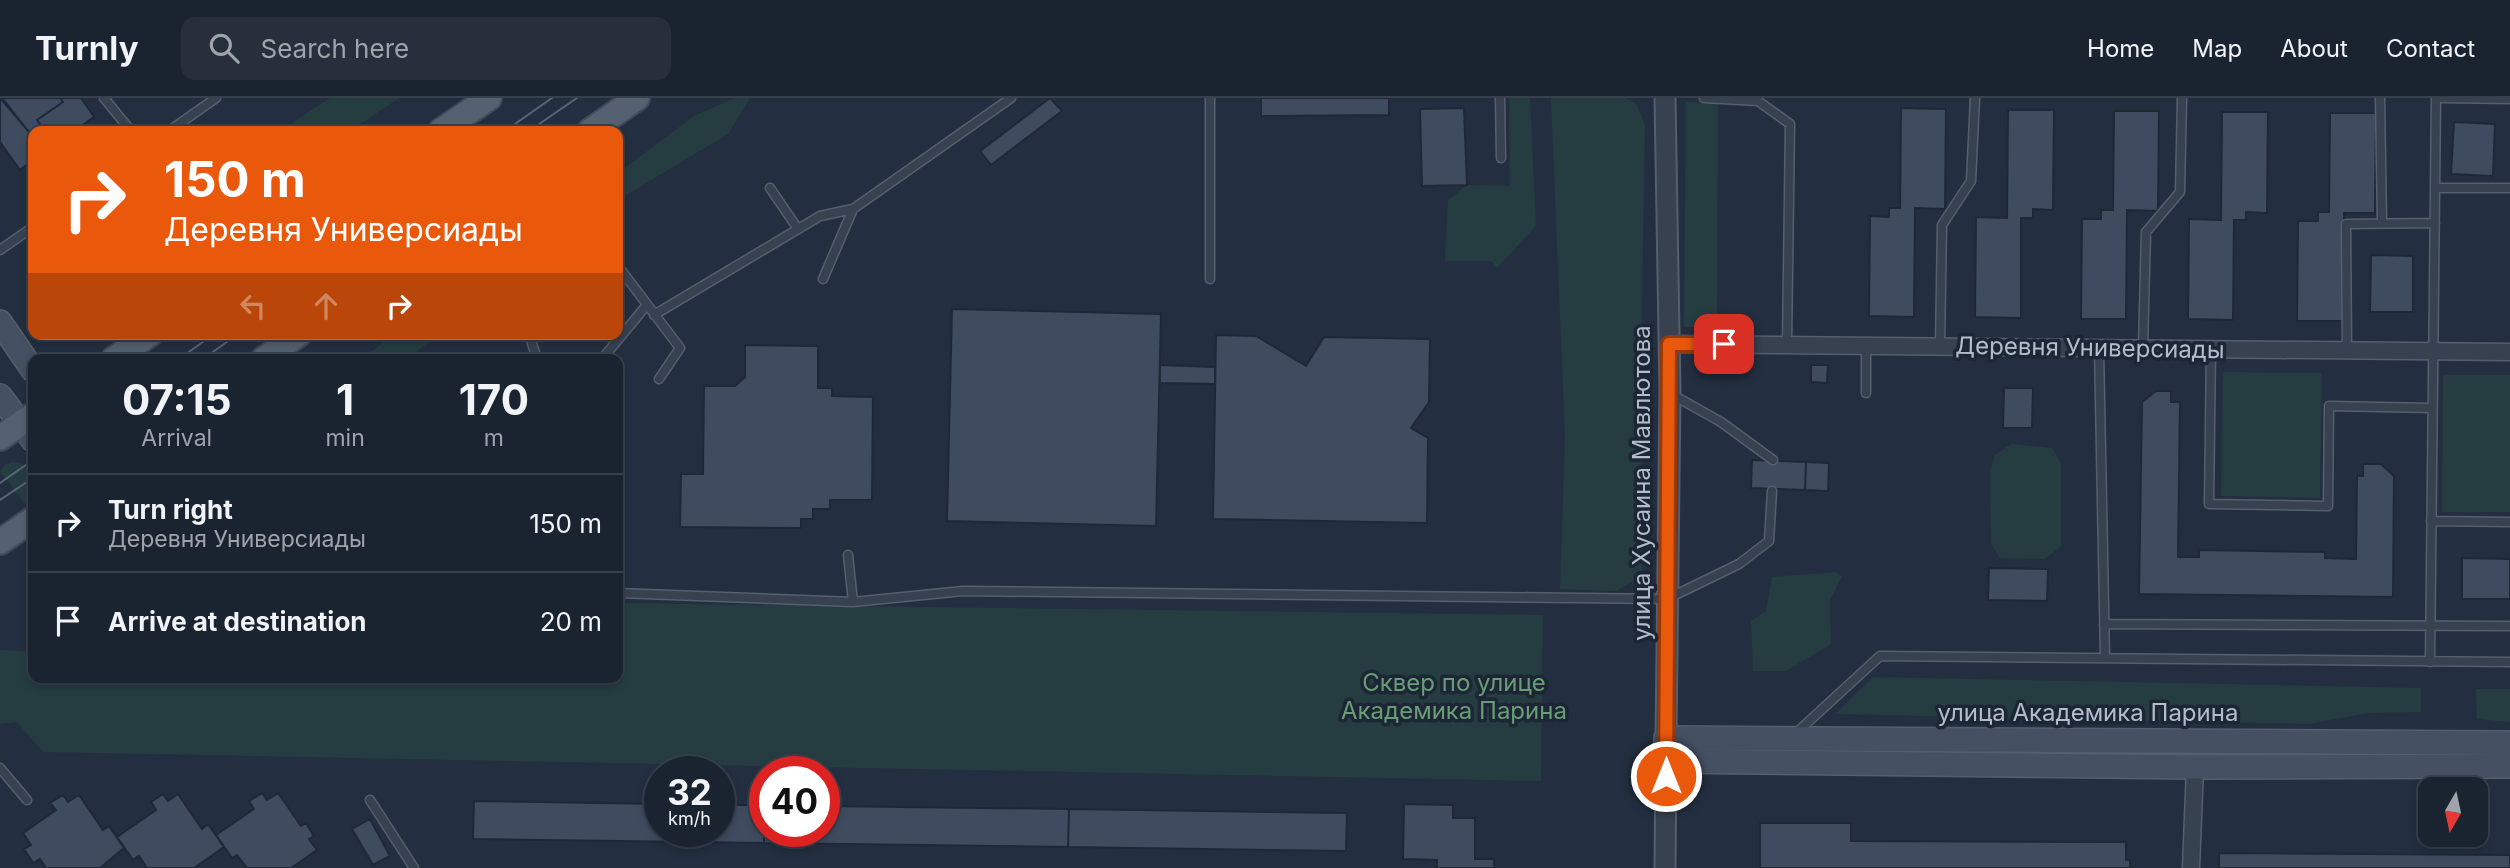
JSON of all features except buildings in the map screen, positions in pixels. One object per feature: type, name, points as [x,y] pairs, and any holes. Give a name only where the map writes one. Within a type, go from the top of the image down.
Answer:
[{"type":"main road","points":[[448,126],[489,98]]},
{"type":"main road","points":[[597,126],[637,98]]},
{"type":"main road","points":[[0,322],[28,363]]},
{"type":"main road","points":[[121,354],[141,340]]},
{"type":"main road","points":[[271,354],[291,340]]},
{"type":"main road","points":[[0,396],[22,429]]},
{"type":"main road","points":[[0,542],[28,522]]},
{"type":"main road","name":"улица Академика Парина","points":[[1666,738],[2195,739],[2510,743]]},
{"type":"main road","name":"улица Хусаина Мавлютова","points":[[1666,738],[1666,761]]},
{"type":"main road","points":[[2195,739],[2195,767]]},
{"type":"main road","points":[[1666,761],[2195,767],[2510,766]]},
{"type":"street","name":"улица Хусаина Мавлютова","points":[[1665,98],[1670,393],[1666,738]]},
{"type":"street","name":"Деревня Универсиады","points":[[1669,344],[2510,352]]},
{"type":"street","name":"улица Хусаина Мавлютова","points":[[1665,868],[1666,761]]},
{"type":"street","points":[[2192,868],[2195,767]]},
{"type":"lane","points":[[104,98],[127,126]]},
{"type":"lane","points":[[176,126],[216,98]]},
{"type":"lane","points":[[654,315],[820,216],[853,209],[1009,98]]},
{"type":"lane","points":[[1210,98],[1210,279]]},
{"type":"lane","points":[[1500,98],[1500,158]]},
{"type":"lane","points":[[1704,98],[1758,102],[1790,124],[1787,345]]},
{"type":"lane","points":[[1940,346],[1942,225],[1971,181],[1975,98]]},
{"type":"lane","points":[[2143,349],[2146,232],[2180,192],[2182,98]]},
{"type":"lane","points":[[2380,98],[2382,223]]},
{"type":"lane","points":[[2430,662],[2436,98]]},
{"type":"lane","points":[[2442,98],[2510,99]]},
{"type":"lane","points":[[770,188],[798,229]]},
{"type":"lane","points":[[2435,188],[2510,188]]},
{"type":"lane","points":[[823,279],[853,209]]},
{"type":"lane","points":[[2347,351],[2346,224],[2435,223]]},
{"type":"lane","points":[[0,250],[28,230]]},
{"type":"lane","points":[[623,273],[680,348],[659,379]]},
{"type":"lane","points":[[623,334],[646,306]]},
{"type":"lane","points":[[607,354],[618,340]]},
{"type":"lane","points":[[1866,346],[1866,393]]},
{"type":"lane","points":[[2099,348],[2105,658]]},
{"type":"lane","points":[[2211,349],[2210,504],[2328,506],[2329,406],[2432,408]]},
{"type":"lane","points":[[1670,393],[1721,422],[1773,460]]},
{"type":"lane","points":[[623,593],[853,602],[963,591],[1667,599],[1739,564],[1769,541],[1772,491]]},
{"type":"lane","points":[[2431,521],[2510,522]]},
{"type":"lane","points":[[848,555],[853,602]]},
{"type":"lane","points":[[2104,624],[2510,626]]},
{"type":"lane","points":[[1792,737],[1880,656],[2510,662]]},
{"type":"lane","points":[[0,768],[27,800]]},
{"type":"lane","points":[[370,800],[414,868]]},
{"type":"green space","points":[[330,98],[399,98],[357,126],[288,126]]},
{"type":"green space","points":[[735,98],[750,98],[728,134],[623,197],[623,169],[694,116]]},
{"type":"green space","points":[[1509,98],[1530,98],[1536,226],[1497,268],[1491,261],[1445,261],[1448,200],[1467,185],[1510,186]]},
{"type":"green space","points":[[1551,98],[1626,98],[1637,105],[1645,125],[1640,408],[1642,576],[1616,591],[1560,589],[1565,435]]},
{"type":"green space","points":[[1686,102],[1718,103],[1717,328],[1684,327]]},
{"type":"green space","points":[[387,340],[432,340],[413,354],[368,354]]},
{"type":"green space","points":[[2223,372],[2322,373],[2320,498],[2221,496]]},
{"type":"green space","points":[[2443,375],[2510,375],[2510,512],[2442,512]]},
{"type":"green space","points":[[2011,444],[2052,448],[2061,463],[2061,546],[2045,559],[2000,558],[1991,544],[1990,471],[1995,455]]},
{"type":"green space","points":[[6,464],[22,464],[28,471],[28,501],[25,504],[0,471]]},
{"type":"green space","points":[[1835,572],[1842,576],[1830,600],[1831,644],[1786,671],[1753,671],[1751,621],[1766,611],[1772,577]]},
{"type":"green space","name":"Сквер по улице Академика Парина","points":[[623,603],[1543,615],[1541,781],[840,767],[840,756],[749,756],[749,766],[735,765],[735,756],[644,756],[644,764],[43,752],[17,722],[0,724],[0,650],[28,652],[28,683],[623,683]]},
{"type":"green space","points":[[1873,677],[2421,688],[2421,712],[2368,713],[2308,724],[1835,714]]},
{"type":"green space","points":[[2476,689],[2510,689],[2510,722],[2477,719]]},
{"type":"tram line","points":[[512,126],[552,98]]},
{"type":"tram line","points":[[536,126],[577,98]]},
{"type":"tram line","points":[[186,354],[206,340]]},
{"type":"tram line","points":[[210,354],[230,340]]},
{"type":"tram line","points":[[0,483],[28,463]]},
{"type":"tram line","points":[[0,500],[28,481]]},
{"type":"route","points":[[1666,776],[1669,344],[1724,344]]}]
